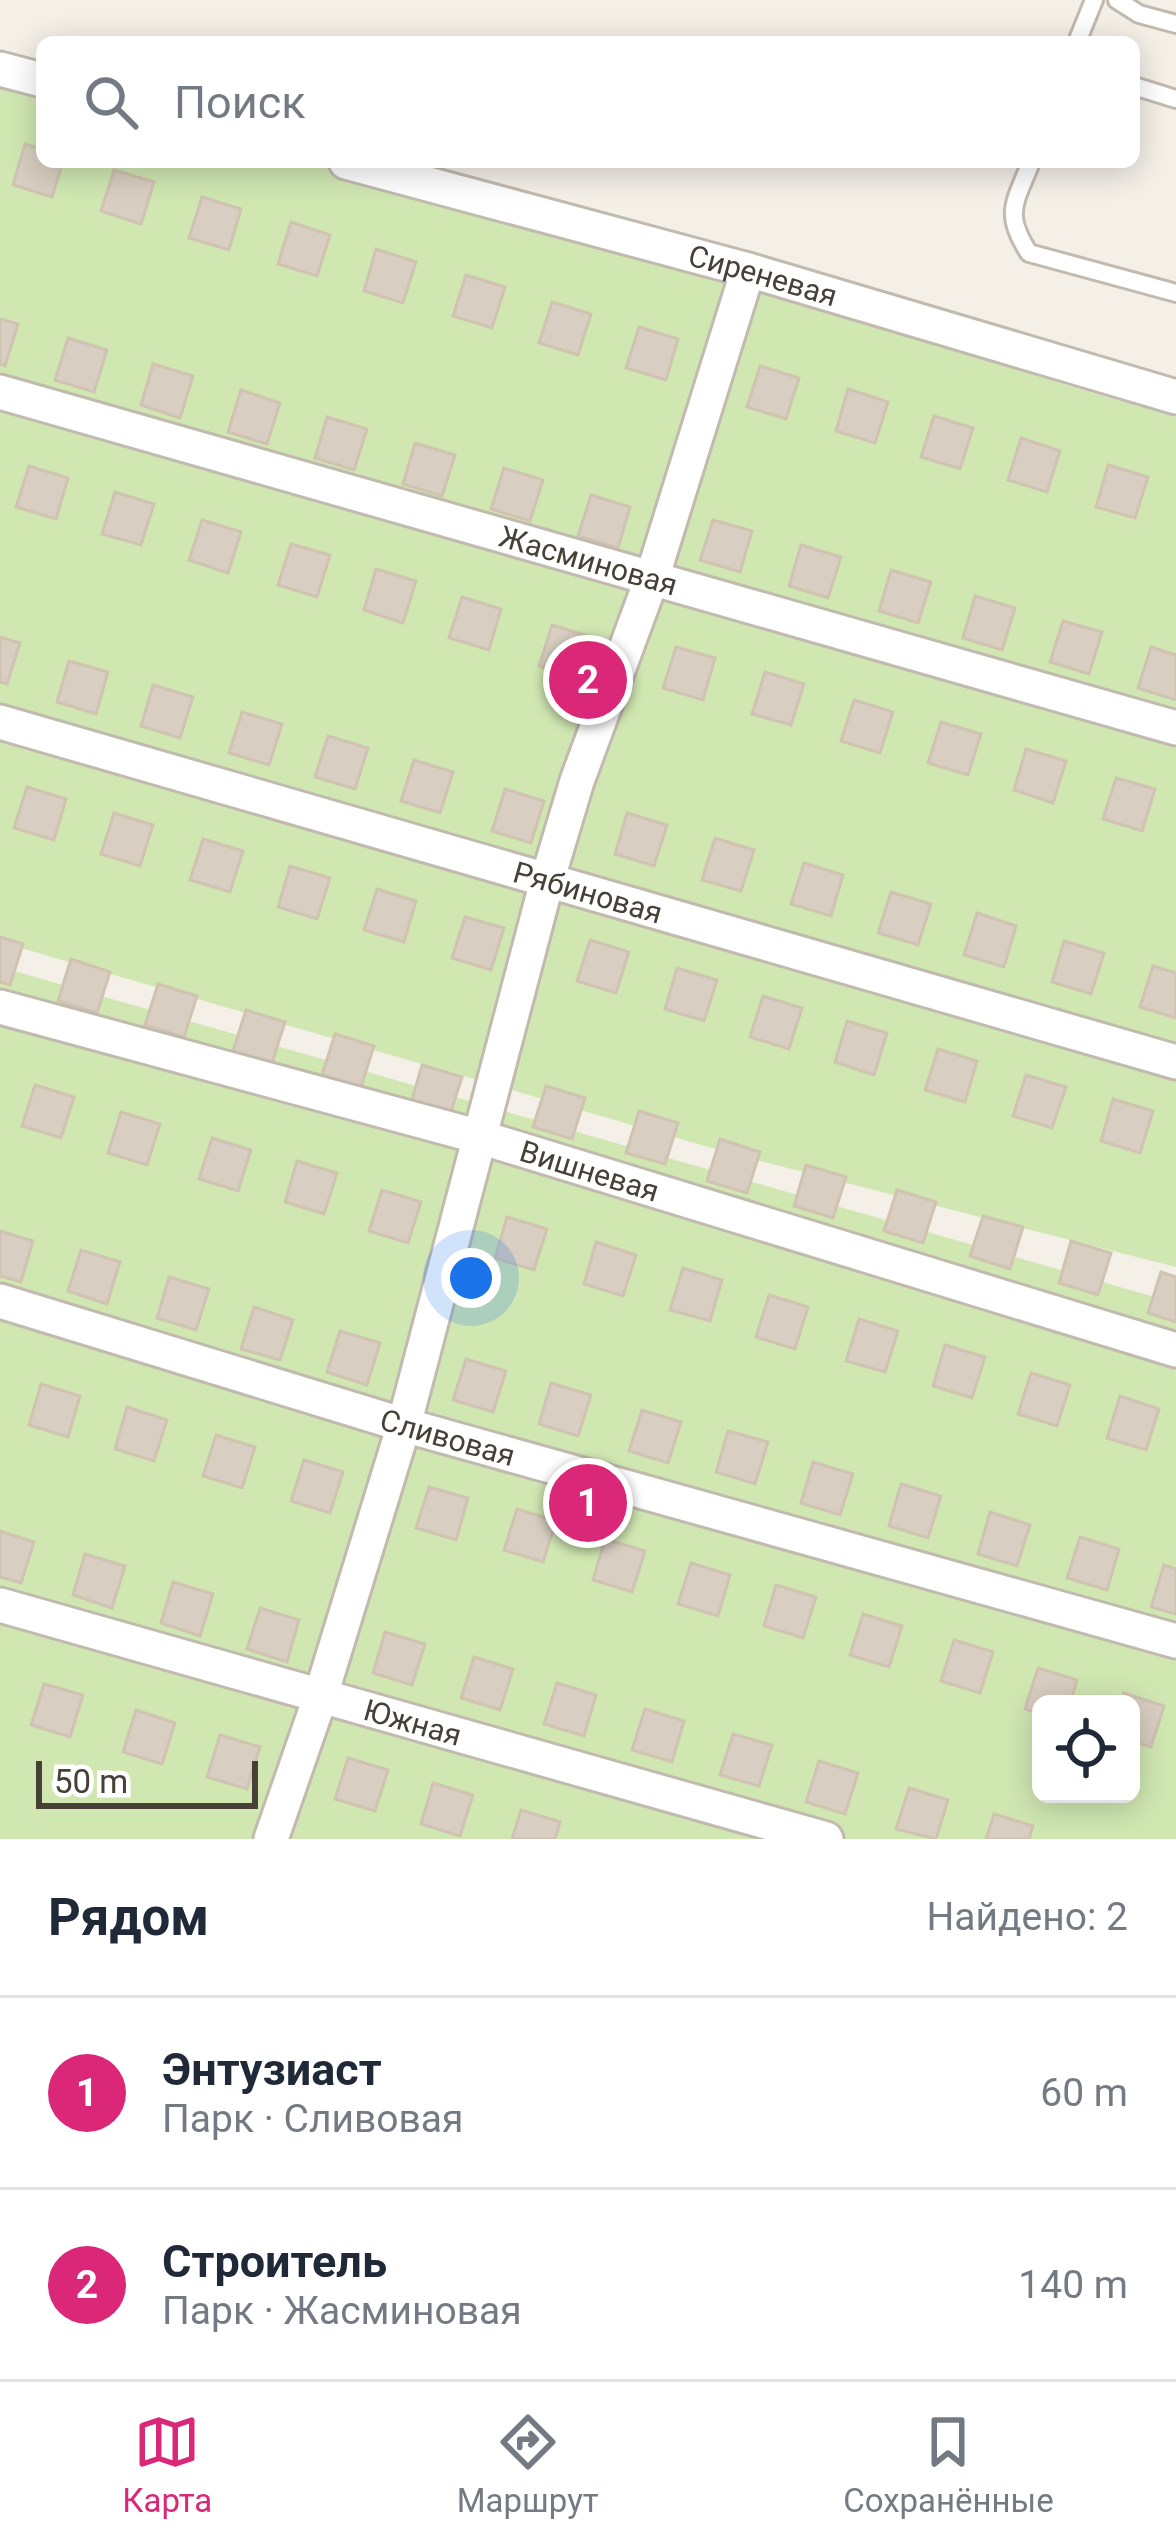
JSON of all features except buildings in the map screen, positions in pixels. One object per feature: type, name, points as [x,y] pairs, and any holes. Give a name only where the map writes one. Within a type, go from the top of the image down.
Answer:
[{"type":"street","points":[[0,69],[36,78]]},
{"type":"street","name":"Сиреневая","points":[[368,168],[748,270],[1176,397]]},
{"type":"street","points":[[271,1839],[404,1424],[577,781],[652,578],[748,270]]},
{"type":"street","name":"Жасминовая","points":[[0,392],[1176,728]]},
{"type":"street","name":"Рябиновая","points":[[0,722],[1176,1062]]},
{"type":"street","name":"Вишневая","points":[[0,1007],[480,1137],[1176,1350]]},
{"type":"street","name":"Сливовая","points":[[0,1301],[404,1424],[1176,1641]]},
{"type":"street","name":"Южная","points":[[0,1605],[826,1839]]},
{"type":"lane","points":[[1079,36],[1094,0]]},
{"type":"lane","points":[[1117,0],[1139,14],[1176,24]]},
{"type":"lane","points":[[1140,88],[1176,98]]},
{"type":"lane","points":[[1029,168],[1011,214],[1029,253],[1176,293]]},
{"type":"green space","points":[[0,51],[36,62],[36,168],[400,168],[748,270],[1062,384],[1176,417],[1176,1267],[729,1153],[0,942]]},
{"type":"green space","points":[[0,967],[1176,1303],[1176,1839],[0,1839]]},
{"type":"place","name":"Строитель","points":[[588,680]]},
{"type":"place","name":"Энтузиаст","points":[[588,1503]]}]
